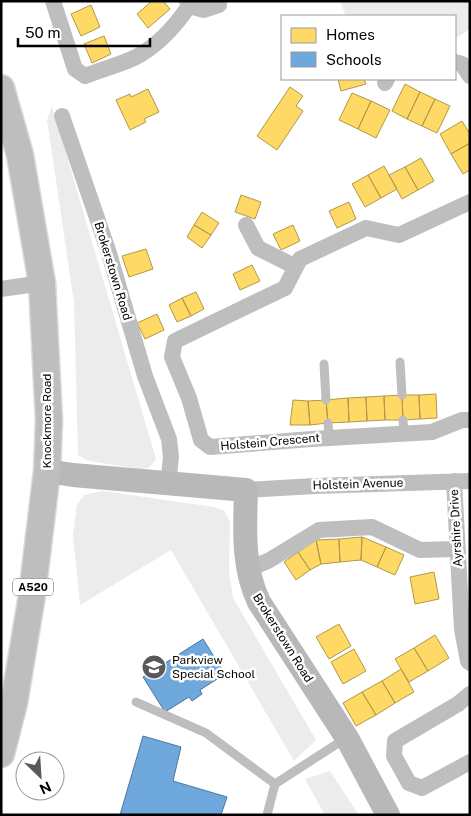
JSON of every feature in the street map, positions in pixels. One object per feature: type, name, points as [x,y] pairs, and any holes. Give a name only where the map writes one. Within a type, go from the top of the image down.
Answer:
[{"type":"main road","name":"Knockmore Road","points":[[1,88],[18,148],[42,283],[48,421],[47,471],[32,595],[14,703],[1,754]]},
{"type":"street","points":[[58,5],[75,69],[85,76],[135,57],[146,50],[178,23],[188,4],[204,10],[219,5]]},
{"type":"street","points":[[456,62],[462,64],[470,76]]},
{"type":"street","name":"Brokerstown Road","points":[[62,116],[108,250],[145,376],[170,440],[171,457],[168,484]]},
{"type":"street","name":"Holstein Crescent","points":[[470,202],[399,235],[366,228],[300,259],[285,288],[175,341],[172,357],[189,398],[201,440],[210,447],[328,430],[403,427],[432,432],[462,420],[470,420]]},
{"type":"street","points":[[246,225],[258,248],[296,267]]},
{"type":"street","points":[[1,289],[42,283]]},
{"type":"street","points":[[47,471],[73,475],[246,490]]},
{"type":"street","name":"Holstein Avenue","points":[[246,490],[462,481]]},
{"type":"street","name":"Ayrshire Drive","points":[[462,481],[462,628],[468,661],[470,663]]},
{"type":"street","name":"Brokerstown Road","points":[[246,490],[245,522],[251,586],[259,602],[347,738],[388,815]]},
{"type":"street","points":[[248,569],[268,561],[319,530],[372,527],[420,550],[461,557]]},
{"type":"street","points":[[470,694],[458,704],[395,742],[394,756],[409,783],[422,788],[470,762]]},
{"type":"lane","points":[[400,362],[402,395]]},
{"type":"lane","points":[[324,364],[326,400]]},
{"type":"lane","points":[[136,702],[206,733],[275,784]]},
{"type":"lane","points":[[267,815],[275,784],[347,738]]},
{"type":"shaded area","points":[[340,1],[470,1],[470,29],[456,37],[456,15],[346,15]]},
{"type":"shaded area","points":[[52,106],[156,459],[150,467],[141,469],[88,461],[78,455],[74,302],[47,120]]},
{"type":"shaded area","points":[[103,491],[214,507],[225,511],[230,522],[229,571],[233,598],[316,740],[294,761],[171,550],[80,605],[73,535],[77,505],[84,495]]},
{"type":"shaded area","points":[[330,771],[359,815],[325,815],[305,779]]},
{"type":"building: Homes","points":[[152,1],[163,1],[170,9],[148,28],[137,14]]},
{"type":"building: Homes","points":[[91,5],[100,27],[81,36],[71,14]]},
{"type":"building: Homes","points":[[104,36],[111,54],[92,63],[84,44]]},
{"type":"building: Homes","points":[[338,80],[364,80],[366,84],[341,91]]},
{"type":"building: Homes","points":[[405,84],[420,92],[407,119],[392,111]]},
{"type":"building: Homes","points":[[290,87],[303,96],[296,106],[303,111],[277,150],[257,136]]},
{"type":"building: Homes","points":[[148,89],[159,112],[144,119],[146,122],[130,130],[116,100],[130,94],[131,97]]},
{"type":"building: Homes","points":[[420,92],[435,99],[422,126],[407,119]]},
{"type":"building: Homes","points":[[352,93],[371,101],[358,129],[339,120]]},
{"type":"building: Homes","points":[[435,99],[450,106],[437,133],[422,126]]},
{"type":"building: Homes","points":[[371,101],[390,110],[376,138],[358,129]]},
{"type":"building: Homes","points":[[462,121],[470,134],[470,143],[451,154],[440,134]]},
{"type":"building: Homes","points":[[470,143],[470,170],[463,174],[451,154]]},
{"type":"building: Homes","points":[[421,158],[434,181],[418,190],[405,167]]},
{"type":"building: Homes","points":[[384,166],[397,189],[381,198],[368,175]]},
{"type":"building: Homes","points":[[405,167],[418,190],[402,199],[389,175]]},
{"type":"building: Homes","points":[[368,175],[381,198],[365,207],[352,184]]},
{"type":"building: Homes","points":[[241,195],[261,202],[255,219],[235,212]]},
{"type":"building: Homes","points":[[349,202],[356,219],[337,228],[329,211]]},
{"type":"building: Homes","points":[[202,212],[219,223],[211,235],[194,225]]},
{"type":"building: Homes","points":[[194,225],[211,235],[202,248],[187,237]]},
{"type":"building: Homes","points":[[293,225],[300,241],[281,250],[273,234]]},
{"type":"building: Homes","points":[[146,249],[153,269],[129,277],[122,256]]},
{"type":"building: Homes","points":[[252,265],[260,281],[240,290],[233,274]]},
{"type":"building: Homes","points":[[196,292],[204,309],[191,316],[182,298]]},
{"type":"building: Homes","points":[[182,298],[191,316],[177,322],[169,305]]},
{"type":"building: Homes","points":[[157,314],[164,330],[145,339],[137,323]]},
{"type":"building: Homes","points":[[436,394],[437,418],[420,419],[419,395]]},
{"type":"building: Homes","points":[[402,395],[403,420],[385,420],[384,396]]},
{"type":"building: Homes","points":[[402,395],[419,395],[420,419],[403,420]]},
{"type":"building: Homes","points":[[384,396],[385,420],[367,421],[366,397]]},
{"type":"building: Homes","points":[[366,397],[367,421],[349,422],[348,398]]},
{"type":"building: Homes","points":[[348,398],[349,422],[328,423],[326,400]]},
{"type":"building: Homes","points":[[293,400],[308,401],[310,425],[290,425]]},
{"type":"building: Homes","points":[[326,400],[328,423],[310,425],[308,401]]},
{"type":"building: Homes","points":[[362,537],[361,560],[340,562],[339,539]]},
{"type":"building: Homes","points":[[362,537],[386,547],[377,567],[361,560]]},
{"type":"building: Homes","points":[[339,539],[340,562],[321,564],[316,540]]},
{"type":"building: Homes","points":[[316,540],[321,564],[310,570],[298,552]]},
{"type":"building: Homes","points":[[386,547],[404,555],[395,575],[377,567]]},
{"type":"building: Homes","points":[[298,552],[310,570],[296,580],[284,562]]},
{"type":"building: Homes","points":[[434,572],[439,599],[415,604],[410,577]]},
{"type":"building: Homes","points":[[339,624],[351,646],[329,659],[316,637]]},
{"type":"building: Homes","points":[[435,635],[449,658],[428,671],[414,648]]},
{"type":"building: Homes","points":[[414,648],[428,671],[409,682],[395,659]]},
{"type":"building: Homes","points":[[354,649],[366,671],[343,684],[331,662]]},
{"type":"building: Homes","points":[[401,669],[414,692],[395,703],[382,681]]},
{"type":"building: Homes","points":[[382,681],[395,703],[376,715],[362,692]]},
{"type":"building: Homes","points":[[362,692],[376,715],[356,726],[343,703]]},
{"type":"building: Schools","points":[[203,639],[225,674],[200,690],[202,694],[192,701],[189,697],[165,712],[143,677]]},
{"type":"building: Schools","points":[[143,736],[181,747],[173,781],[227,797],[221,815],[120,815]]},
{"type":"place","name":"Parkview Special School","points":[[154,667]]}]
